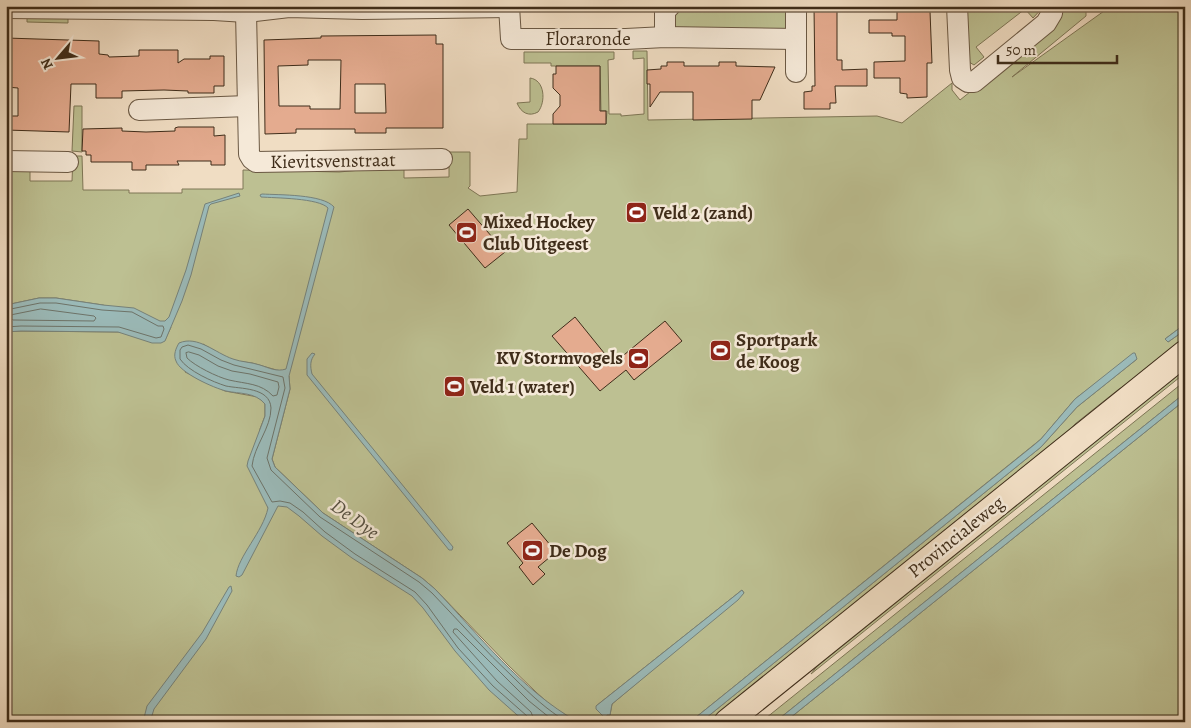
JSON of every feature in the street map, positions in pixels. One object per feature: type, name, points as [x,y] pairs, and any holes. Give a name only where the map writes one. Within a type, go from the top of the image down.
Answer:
[{"type":"main road","name":"Provincialeweg","points":[[728,722],[1185,353]]},
{"type":"street","points":[[665,37],[665,11],[670,6]]},
{"type":"street","points":[[796,6],[796,72]]},
{"type":"street","points":[[957,6],[960,70],[962,78],[968,82],[974,82],[1046,23],[1053,6]]},
{"type":"street","points":[[6,8],[139,8],[246,12],[289,7],[362,9],[510,7]]},
{"type":"street","name":"Floraronde","points":[[510,7],[511,39],[626,40],[665,37],[796,39]]},
{"type":"street","name":"Kievitsvenstraat","points":[[246,12],[248,106],[250,154],[252,159],[256,162],[442,159]]},
{"type":"street","points":[[139,110],[248,106]]},
{"type":"street","points":[[6,161],[68,162]]},
{"type":"green space","points":[[681,6],[786,6],[786,33],[675,28],[676,10]]},
{"type":"green space","points":[[968,6],[1044,6],[1033,18],[1025,9],[976,47],[984,57],[974,65],[969,62],[966,8]]},
{"type":"green space","points":[[1060,6],[1086,6],[1086,16],[1012,77],[1111,6],[1185,6],[1185,324],[1165,339],[1168,342],[1185,330],[1185,344],[1155,368],[1119,389],[1075,424],[1059,444],[715,722],[701,722],[1041,447],[1077,407],[1137,359],[1100,380],[1075,399],[1041,439],[690,722],[578,722],[555,709],[537,693],[422,578],[323,513],[275,467],[272,459],[290,389],[289,376],[280,371],[252,363],[236,361],[223,356],[203,344],[185,372],[225,391],[258,397],[265,404],[265,416],[260,429],[268,508],[281,496],[438,602],[543,722],[6,722],[6,332],[119,332],[165,340],[171,327],[103,305],[56,298],[39,298],[6,305],[6,168],[30,168],[30,181],[72,181],[73,156],[82,156],[83,190],[129,190],[129,193],[182,193],[182,189],[243,189],[243,170],[339,172],[404,166],[404,178],[449,177],[449,152],[470,152],[470,186],[468,188],[480,196],[517,192],[519,139],[527,139],[527,124],[606,124],[607,111],[601,111],[600,66],[551,66],[551,63],[524,63],[524,52],[614,52],[614,59],[608,60],[609,114],[621,114],[621,116],[644,114],[644,58],[633,59],[633,51],[647,51],[648,120],[877,116],[902,123],[952,83],[952,90],[960,100],[1052,26]],"holes":[[[742,590],[744,593],[612,704],[610,715],[607,715],[596,706]]]},
{"type":"green space","points":[[27,15],[68,16],[68,23],[27,22]]},
{"type":"green space","points":[[530,78],[539,83],[543,97],[541,108],[538,112],[528,114],[523,112],[517,103],[530,102]]},
{"type":"green space","points":[[74,106],[82,106],[82,152],[72,151]]},
{"type":"green space","points":[[1185,365],[1185,373],[811,674],[828,652]]},
{"type":"green space","points":[[1185,381],[1185,393],[775,722],[761,722]]},
{"type":"green space","points":[[1185,400],[1185,415],[1182,416],[1182,425],[1185,426],[1185,722],[785,722]]},
{"type":"water","points":[[239,193],[240,196],[209,206],[191,275],[165,341],[152,343],[118,332],[6,332],[6,305],[39,298],[56,298],[134,308],[160,321],[165,321],[169,317],[186,270],[205,204]]},
{"type":"water","points":[[260,195],[311,197],[334,207],[289,376],[290,389],[272,459],[275,467],[323,513],[422,578],[435,589],[519,678],[557,709],[578,722],[525,722],[489,690],[455,651],[412,596],[352,558],[287,507],[278,506],[242,575],[236,576],[241,560],[261,526],[268,508],[247,466],[265,416],[265,404],[252,395],[226,391],[198,379],[179,366],[175,359],[175,354],[179,343],[193,341],[236,360],[276,370],[286,369],[328,208],[307,200],[261,197]]},
{"type":"water","points":[[1185,324],[1185,330],[1168,342],[1165,339]]},
{"type":"water","points":[[312,353],[315,354],[311,363],[312,374],[453,547],[452,550],[449,550],[307,375],[307,359]]},
{"type":"water","points":[[1135,353],[1137,359],[1077,407],[1041,447],[701,722],[690,722],[1034,445],[1075,399]]},
{"type":"water","points":[[1185,393],[1185,400],[785,722],[775,722]]},
{"type":"water","points":[[231,586],[232,591],[206,639],[154,709],[150,722],[143,722],[147,706],[202,633]]},
{"type":"water","points":[[742,590],[744,593],[738,600],[612,704],[610,715],[607,715],[606,719],[596,709],[596,706]]},
{"type":"building","points":[[897,6],[913,6],[913,11],[930,11],[932,63],[927,63],[927,97],[907,98],[907,94],[900,93],[900,78],[874,78],[874,62],[905,61],[905,36],[892,36],[892,33],[869,33],[869,20],[897,20]]},
{"type":"building","points":[[814,7],[837,7],[837,60],[842,60],[842,70],[867,69],[867,86],[835,86],[836,103],[830,103],[830,109],[804,109],[804,92],[812,91],[812,86],[815,86]]},
{"type":"building","points":[[436,35],[436,44],[443,44],[443,128],[386,128],[386,133],[355,133],[355,129],[296,129],[296,133],[265,134],[264,40],[321,38],[321,36]],"holes":[[[308,60],[341,60],[340,109],[310,109],[310,106],[279,106],[278,66],[308,65]],[[355,84],[385,84],[386,113],[355,113]]]},
{"type":"building","points":[[6,38],[99,41],[99,54],[108,55],[109,57],[139,56],[139,50],[178,50],[178,63],[184,59],[210,59],[210,56],[224,56],[224,86],[214,86],[214,93],[188,93],[188,91],[164,90],[122,91],[122,98],[96,98],[96,84],[71,84],[69,132],[6,130],[6,116],[18,116],[18,88],[6,87]]},
{"type":"building","points":[[667,62],[684,62],[684,66],[719,66],[719,62],[736,62],[736,66],[775,67],[760,100],[752,100],[752,119],[693,120],[693,92],[660,92],[650,107],[650,84],[647,84],[647,70],[661,69],[661,66],[667,66]]},
{"type":"building","points":[[556,66],[600,66],[600,111],[606,111],[606,124],[553,124],[553,114],[560,106],[560,95],[553,88],[553,74],[556,74]]},
{"type":"building","points":[[214,127],[214,136],[225,135],[225,165],[211,165],[211,161],[177,161],[179,165],[146,165],[146,170],[132,170],[132,162],[91,162],[91,155],[86,155],[86,151],[82,151],[83,129],[122,128],[122,131],[146,132],[175,131],[175,128]]},
{"type":"building","points":[[468,209],[505,252],[485,268],[449,225]]},
{"type":"building","points":[[575,317],[613,364],[665,321],[682,341],[634,380],[626,370],[600,391],[552,336]]},
{"type":"building","points":[[532,523],[556,552],[538,567],[545,574],[533,585],[519,567],[523,563],[507,543]]},
{"type":"place","name":"Veld 2 (zand)","points":[[637,213]]},
{"type":"place","name":"Mixed Hockey Club Uitgeest","points":[[467,233]]},
{"type":"place","name":"Sportpark de Koog","points":[[720,351]]},
{"type":"place","name":"KV Stormvogels","points":[[639,358]]},
{"type":"place","name":"Veld 1 (water)","points":[[454,387]]},
{"type":"place","name":"De Dog","points":[[533,551]]},
{"type":"water label","name":"De Dye","points":[[355,519]]}]
